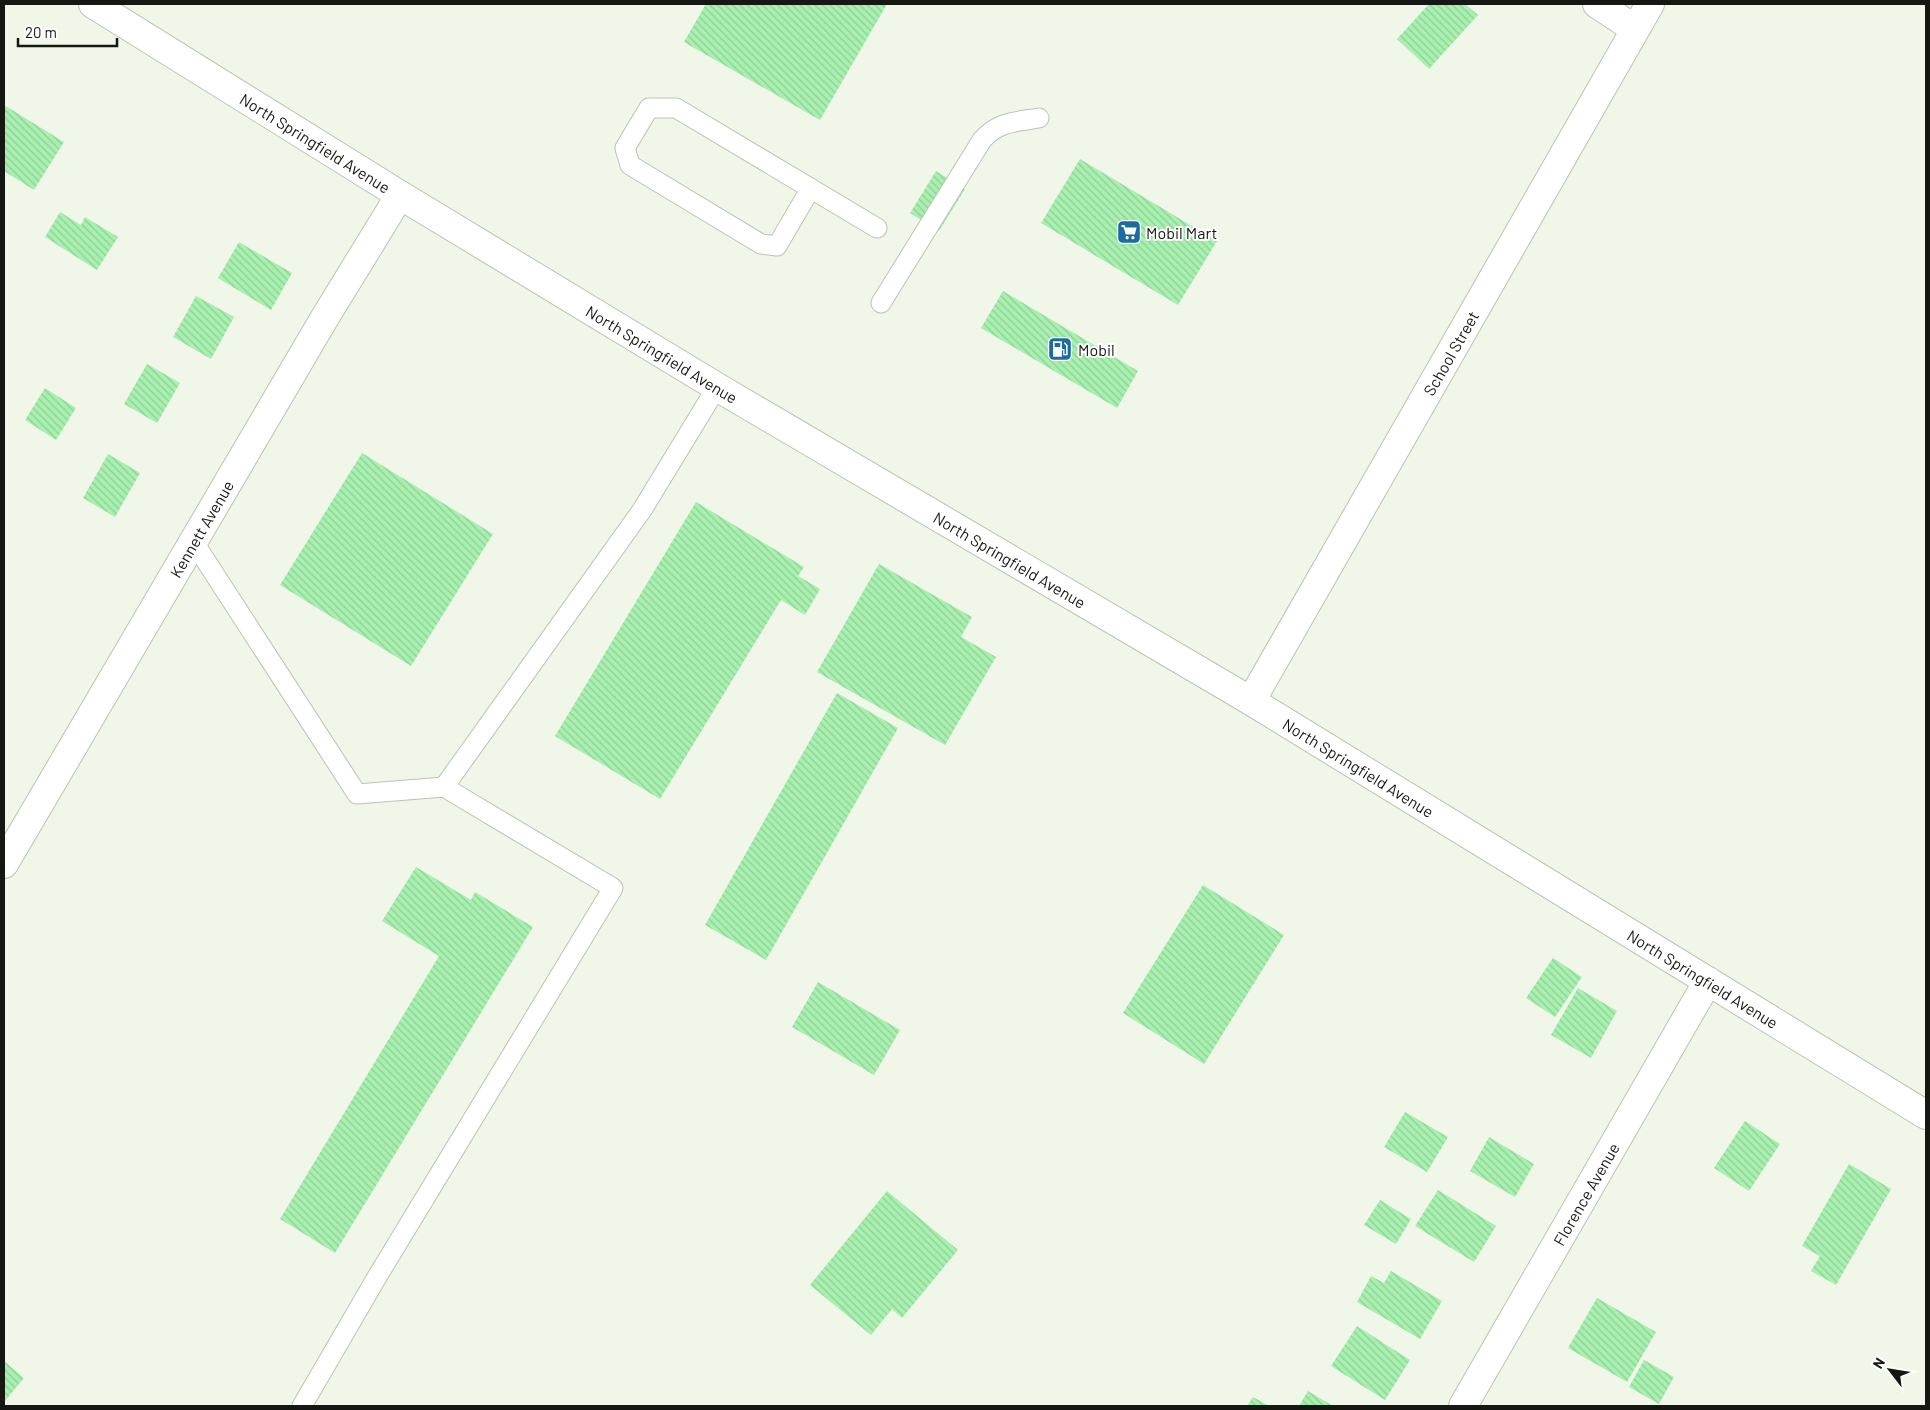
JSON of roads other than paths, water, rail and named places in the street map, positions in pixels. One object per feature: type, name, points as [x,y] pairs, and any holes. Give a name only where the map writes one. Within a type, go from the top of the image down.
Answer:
[{"type":"main road","name":"North Springfield Avenue","points":[[94,4],[400,195],[717,387],[1251,701],[1926,1116]]},
{"type":"main road","points":[[1597,4],[1635,29]]},
{"type":"main road","name":"School Street","points":[[1251,701],[1650,4]]},
{"type":"main road","name":"Kennett Avenue","points":[[4,864],[324,318],[400,195]]},
{"type":"main road","name":"Florence Avenue","points":[[1463,1406],[1708,981]]},
{"type":"lane","points":[[811,188],[777,246],[761,244],[630,165],[626,148],[650,108],[676,108],[811,188],[877,228]]},
{"type":"lane","points":[[881,304],[982,140],[991,130],[1008,123],[1040,118]]},
{"type":"lane","points":[[444,787],[642,510],[717,387]]},
{"type":"lane","points":[[194,542],[357,794],[444,787],[612,888],[377,1277],[302,1406]]},
{"type":"place","name":"Mobil Mart","points":[[1129,232]]},
{"type":"place","name":"Mobil","points":[[1060,349]]}]
